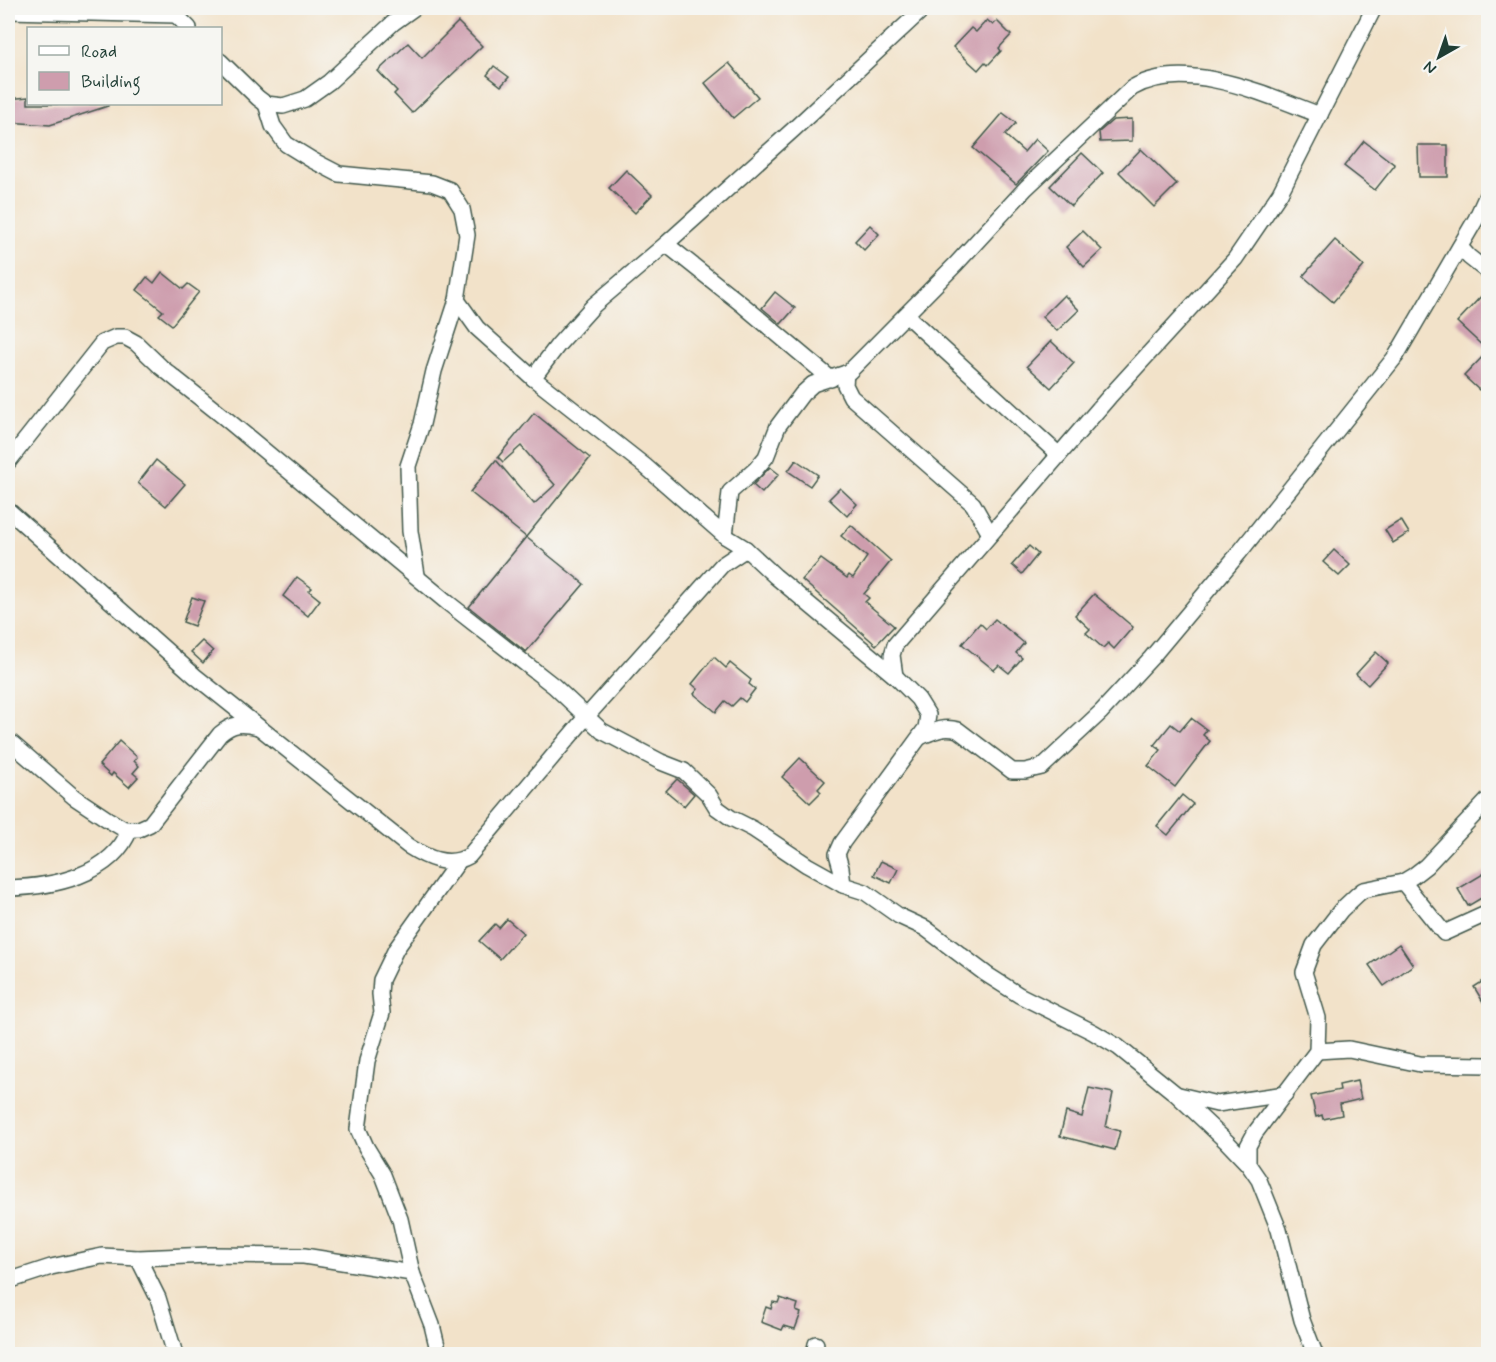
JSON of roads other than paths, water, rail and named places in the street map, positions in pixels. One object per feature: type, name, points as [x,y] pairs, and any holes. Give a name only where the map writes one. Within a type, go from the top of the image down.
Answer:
[{"type":"street","points":[[266,104],[283,106],[305,99],[329,82],[392,15],[414,8]]},
{"type":"street","points":[[533,378],[558,345],[594,305],[794,129],[924,8]]},
{"type":"street","points":[[895,676],[892,655],[896,645],[1059,455],[1235,259],[1280,193],[1374,8]]},
{"type":"street","points":[[8,11],[172,11],[188,27]]},
{"type":"street","points":[[222,63],[266,104],[273,126],[286,144],[312,160],[339,174],[432,183],[450,190],[462,209],[467,235],[457,300],[434,371],[422,424],[408,466],[410,531],[417,575]]},
{"type":"street","points":[[725,536],[730,492],[766,457],[778,426],[802,394],[813,384],[846,374],[906,315],[1026,188],[1132,88],[1145,81],[1161,77],[1204,78],[1246,88],[1320,115]]},
{"type":"street","points":[[920,737],[940,728],[958,729],[1012,771],[1025,771],[1042,767],[1101,712],[1137,674],[1239,553],[1396,356],[1476,219],[1488,193]]},
{"type":"street","points":[[666,244],[831,379]]},
{"type":"street","points":[[1460,247],[1488,272]]},
{"type":"street","points":[[457,300],[477,328],[533,378],[645,466],[725,536],[746,549],[895,676],[918,699],[928,715],[926,728],[842,843],[837,854],[843,885]]},
{"type":"street","points":[[906,315],[1059,455]]},
{"type":"street","points":[[8,462],[102,343],[116,337],[124,337],[136,343],[161,367],[509,652],[554,686],[602,731],[661,762],[684,771],[709,795],[717,808],[730,818],[753,829],[807,865],[843,885],[865,892],[899,916],[925,928],[986,974],[1019,995],[1118,1047],[1176,1094],[1227,1142],[1248,1164],[1259,1180],[1279,1230],[1302,1320],[1315,1354]]},
{"type":"street","points":[[846,374],[845,385],[851,397],[973,504],[990,534]]},
{"type":"street","points":[[8,510],[195,676],[408,846],[425,856],[442,861],[458,862]]},
{"type":"street","points":[[439,1354],[432,1324],[412,1273],[400,1219],[384,1174],[366,1147],[358,1129],[367,1061],[382,1013],[381,980],[396,949],[458,862],[469,856],[586,717],[722,565],[746,549]]},
{"type":"street","points":[[8,740],[74,798],[124,829],[139,830],[150,824],[220,734],[231,725],[244,723],[261,728]]},
{"type":"street","points":[[1248,1164],[1248,1146],[1255,1133],[1317,1052],[1318,1018],[1304,972],[1314,945],[1341,910],[1363,890],[1403,882],[1426,866],[1488,800]]},
{"type":"street","points":[[8,888],[55,882],[93,870],[118,849],[130,829]]},
{"type":"street","points":[[1403,882],[1444,933],[1488,914]]},
{"type":"street","points":[[1317,1052],[1349,1049],[1420,1064],[1488,1065]]},
{"type":"street","points":[[1176,1094],[1217,1104],[1285,1094]]},
{"type":"street","points":[[8,1281],[51,1267],[102,1256],[304,1256],[412,1273]]},
{"type":"street","points":[[138,1257],[158,1298],[175,1354]]}]
